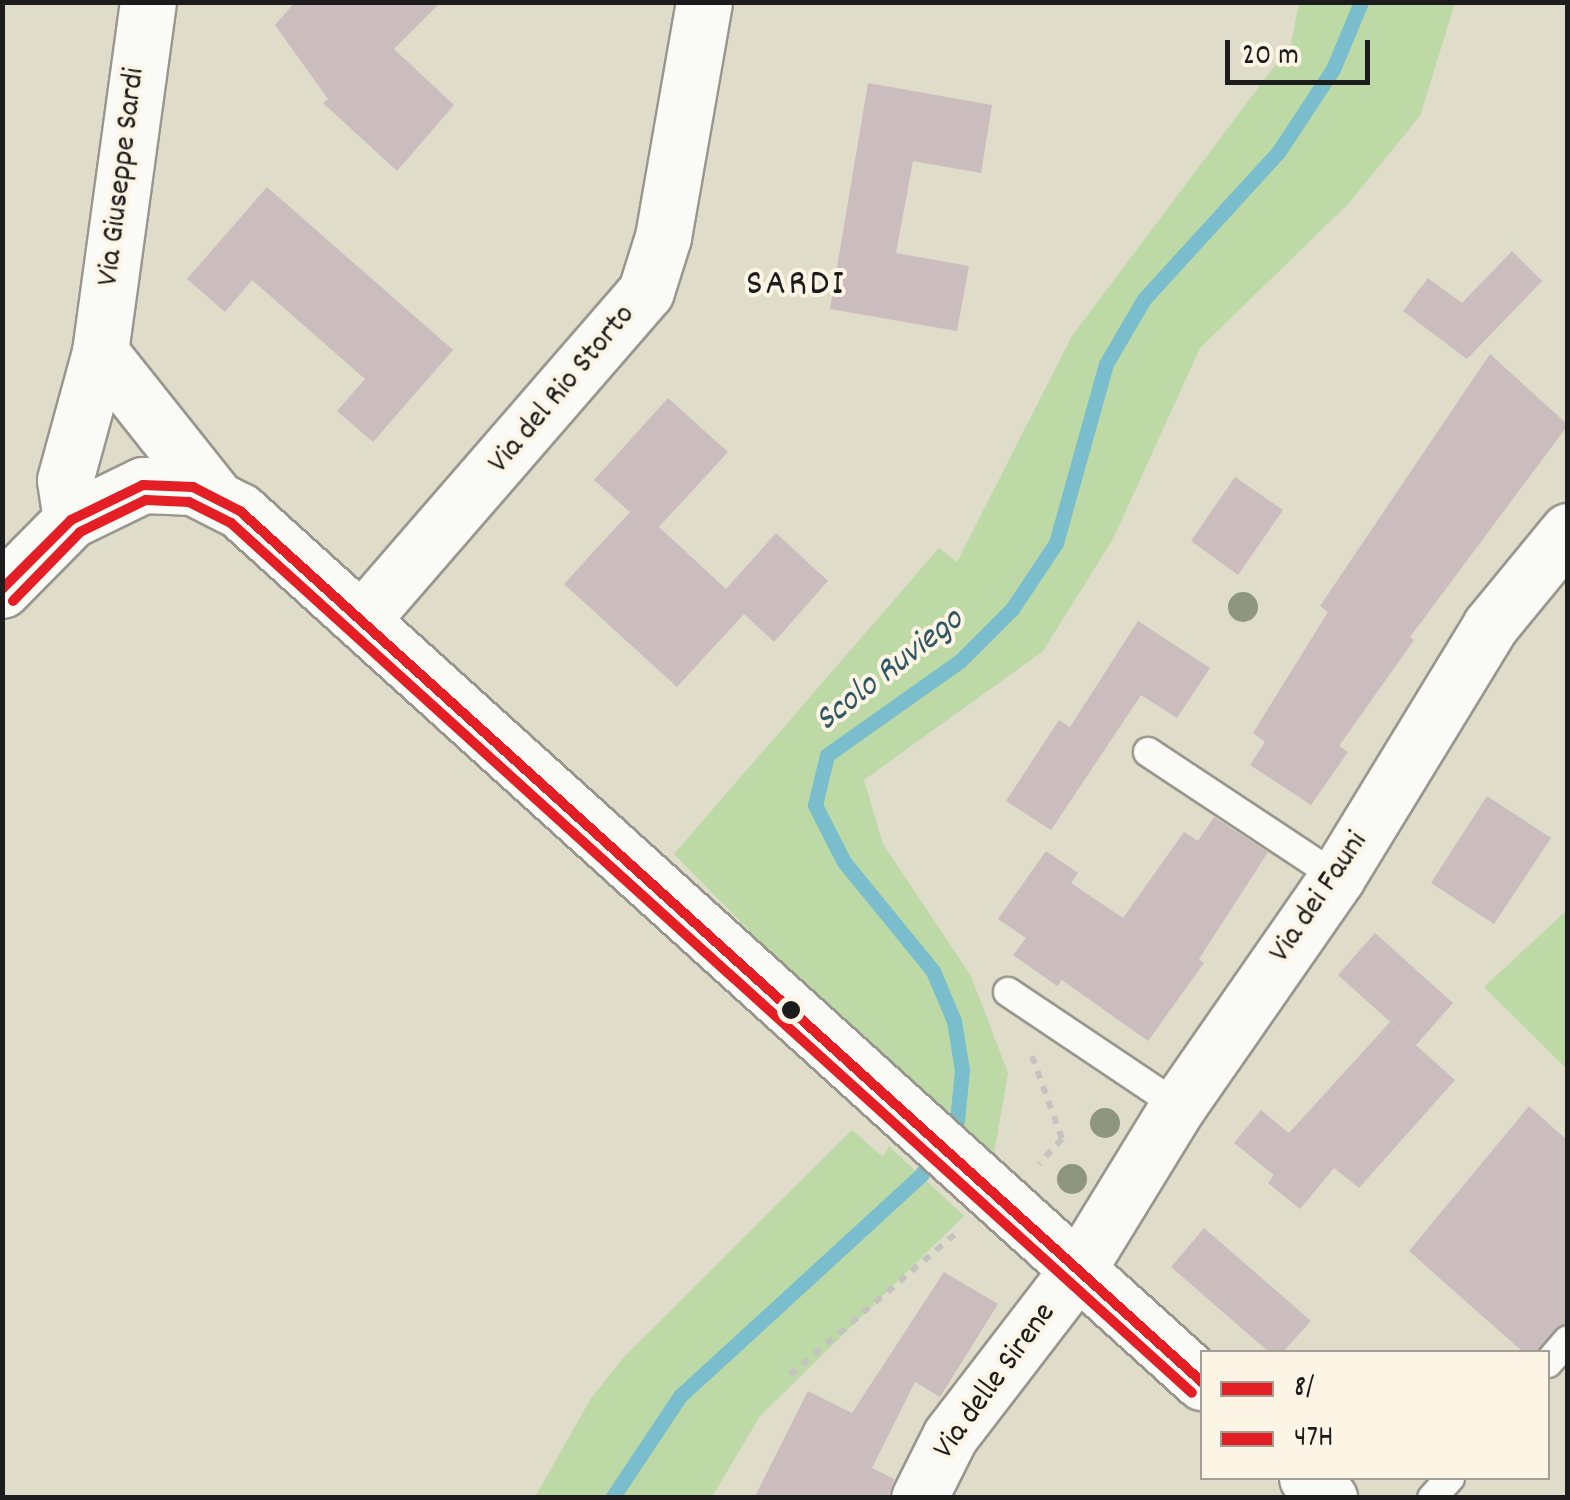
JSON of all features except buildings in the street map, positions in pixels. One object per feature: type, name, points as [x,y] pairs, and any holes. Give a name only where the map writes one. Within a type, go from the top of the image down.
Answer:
[{"type":"street","name":"Via Giuseppe Sardi","points":[[70,520],[65,480],[100,352],[148,2]]},
{"type":"street","name":"Via del Rio Storto","points":[[363,618],[646,291],[663,238],[704,2]]},
{"type":"street","points":[[100,352],[216,498],[363,618],[914,1124],[1200,1380]]},
{"type":"street","points":[[2,590],[70,520],[143,484],[180,484],[216,498]]},
{"type":"street","name":"Via dei Fauni","points":[[1078,1269],[1178,1106],[1336,877],[1490,626],[1568,531]]},
{"type":"street","name":"Via delle Sirene","points":[[919,1498],[960,1421],[1078,1269]]},
{"type":"street","points":[[1309,1480],[1329,1498]]},
{"type":"lane","points":[[1148,752],[1336,877]]},
{"type":"lane","points":[[1008,992],[1178,1106]]},
{"type":"lane","points":[[1550,1361],[1568,1340]]},
{"type":"path","points":[[1008,992],[1062,1139]]},
{"type":"path","points":[[790,1375],[987,1190]]},
{"type":"green space","points":[[1299,3],[1455,3],[1420,116],[1348,204],[1200,348],[1113,539],[1043,651],[864,780],[883,844],[971,976],[1008,1073],[992,1165],[910,1094],[674,854],[939,548],[957,562],[1072,336],[1291,44]]},
{"type":"green space","points":[[1567,910],[1567,1069],[1484,987]]},
{"type":"green space","points":[[852,1130],[883,1157],[889,1146],[964,1216],[760,1416],[712,1497],[535,1497],[590,1400],[623,1358]]},
{"type":"waterway","name":"Scolo Ruviego","points":[[612,1498],[680,1396],[921,1175],[957,1121],[962,1070],[954,1021],[933,971],[844,862],[815,805],[827,755],[960,661],[1012,609],[1056,543],[1106,364],[1144,299],[1279,151],[1333,69],[1361,2]]},
{"type":"transit line","name":"8/","points":[[2,589],[71,520],[143,485],[193,487],[240,511],[1200,1380]]},
{"type":"transit line","name":"47H","points":[[13,601],[80,532],[146,500],[189,502],[231,523],[1192,1393]]},
{"type":"district","name":"SARDI","points":[[796,286]]}]
